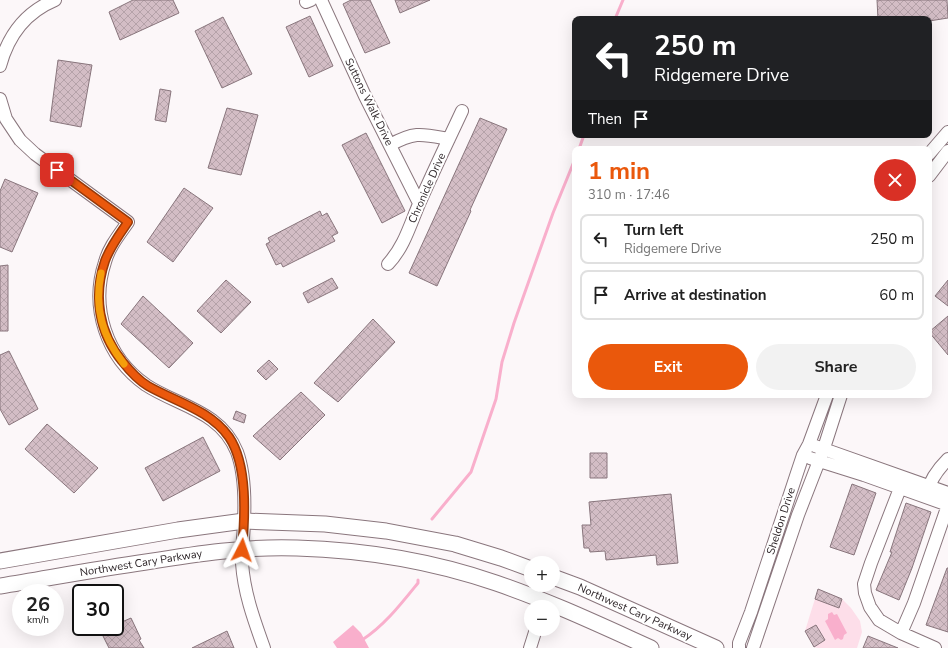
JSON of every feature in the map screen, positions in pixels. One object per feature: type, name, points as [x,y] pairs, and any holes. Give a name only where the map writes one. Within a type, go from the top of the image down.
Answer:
[{"type":"main road","points":[[0,561],[178,530],[244,521],[325,524],[386,531],[455,544],[524,566]]},
{"type":"main road","name":"Northwest Cary Parkway","points":[[0,586],[199,553],[296,548],[377,555],[457,571],[495,582],[535,600]]},
{"type":"main road","name":"Northwest Cary Parkway","points":[[560,580],[580,587],[716,648]]},
{"type":"main road","name":"Northwest Cary Parkway","points":[[560,611],[651,648]]},
{"type":"street","points":[[0,66],[6,47],[20,24],[34,11],[55,0]]},
{"type":"street","name":"Suttons Walk Drive","points":[[321,0],[365,96],[419,203]]},
{"type":"street","points":[[0,99],[6,119],[20,140],[35,154],[128,222],[110,251],[101,274],[99,300],[103,328],[116,353],[138,378],[147,385],[210,418],[229,438],[236,451],[240,463],[244,521],[242,563],[247,599],[264,648]]},
{"type":"street","name":"Chronicle Drive","points":[[388,264],[404,242],[419,203],[462,110]]},
{"type":"street","points":[[932,151],[948,132]]},
{"type":"street","points":[[390,145],[406,136],[422,134],[449,139]]},
{"type":"street","points":[[932,172],[948,151]]},
{"type":"street","name":"Sheldon Drive","points":[[739,648],[739,643],[804,455],[826,398]]},
{"type":"street","name":"Sheldon Drive","points":[[753,648],[818,460],[824,448],[840,398]]},
{"type":"street","points":[[809,444],[824,448],[902,483],[927,492],[948,505],[914,603],[901,633]]},
{"type":"street","points":[[804,455],[902,483]]},
{"type":"street","points":[[927,492],[940,467],[948,459]]},
{"type":"street","points":[[902,483],[864,584],[867,600],[874,614],[885,625],[935,648]]},
{"type":"street","points":[[927,492],[948,493]]},
{"type":"street","points":[[530,648],[534,636]]},
{"type":"shaded area","points":[[818,589],[841,598],[851,608],[860,621],[862,632],[857,648],[814,647],[805,631]]},
{"type":"shaded area","points":[[832,612],[834,615],[837,614],[847,633],[841,640],[838,638],[835,640],[825,621],[828,619],[828,614]]},
{"type":"shaded area","points":[[353,625],[361,633],[369,648],[337,648],[333,642]]},
{"type":"building","points":[[133,0],[173,0],[179,13],[120,40],[109,12]]},
{"type":"building","points":[[351,0],[370,0],[390,43],[365,53],[343,4]]},
{"type":"building","points":[[395,0],[430,0],[400,13]]},
{"type":"building","points":[[877,0],[947,0],[948,18],[932,21],[932,16],[878,16]]},
{"type":"building","points":[[310,16],[333,66],[309,77],[286,27]]},
{"type":"building","points":[[223,17],[252,74],[222,88],[195,31]]},
{"type":"building","points":[[58,60],[92,65],[81,127],[50,121]]},
{"type":"building","points":[[160,89],[171,91],[166,122],[155,120]]},
{"type":"building","points":[[227,108],[258,115],[241,175],[208,168]]},
{"type":"building","points":[[480,118],[507,129],[437,286],[409,273]]},
{"type":"building","points":[[366,133],[405,211],[382,223],[342,145]]},
{"type":"building","points":[[5,179],[38,193],[12,252],[0,247],[0,191]]},
{"type":"building","points":[[184,188],[213,208],[173,262],[147,242]]},
{"type":"building","points":[[320,211],[322,216],[327,213],[338,233],[332,236],[335,241],[283,267],[281,263],[276,265],[266,244],[270,242],[268,238]]},
{"type":"building","points":[[8,265],[8,331],[0,331],[0,266]]},
{"type":"building","points":[[332,278],[338,288],[308,303],[303,293]]},
{"type":"building","points":[[226,280],[251,302],[221,333],[197,311]]},
{"type":"building","points":[[948,280],[948,306],[935,296]]},
{"type":"building","points":[[143,296],[193,343],[169,368],[121,324]]},
{"type":"building","points":[[948,316],[948,355],[932,336],[932,329]]},
{"type":"building","points":[[373,319],[395,342],[338,402],[314,383]]},
{"type":"building","points":[[9,351],[38,409],[9,425],[0,409],[0,355]]},
{"type":"building","points":[[269,360],[278,369],[266,380],[257,371]]},
{"type":"building","points":[[301,392],[325,415],[280,460],[253,436]]},
{"type":"building","points":[[236,411],[246,415],[244,423],[233,419]]},
{"type":"building","points":[[47,424],[98,468],[74,493],[25,449]]},
{"type":"building","points":[[203,437],[220,471],[163,501],[145,468]]},
{"type":"building","points":[[590,453],[607,453],[607,478],[590,478]]},
{"type":"building","points":[[852,484],[876,493],[854,555],[830,547]]},
{"type":"building","points":[[671,494],[678,563],[657,565],[656,555],[606,560],[605,551],[590,552],[589,548],[584,548],[582,525],[591,525],[589,502]]},
{"type":"building","points":[[906,503],[931,512],[912,568],[899,600],[876,590],[892,552],[890,552]]},
{"type":"building","points":[[948,568],[948,632],[926,625]]},
{"type":"building","points":[[818,589],[842,599],[839,608],[815,599]]},
{"type":"building","points":[[131,618],[141,639],[139,640],[144,648],[109,648],[103,636],[124,636],[124,621]]},
{"type":"building","points":[[816,625],[825,640],[814,647],[805,631]]},
{"type":"building","points":[[227,631],[234,648],[192,648]]},
{"type":"building","points":[[868,636],[898,648],[863,648]]},
{"type":"waterway","points":[[616,16],[623,0]]},
{"type":"waterway","points":[[580,146],[583,138]]},
{"type":"waterway","points":[[432,519],[471,472],[496,399],[502,362],[514,323],[553,213],[572,166]]},
{"type":"waterway","points":[[362,640],[378,628],[392,614],[418,583],[418,580]]},
{"type":"slow traffic","points":[[101,273],[99,300],[103,328],[116,353],[124,364]]},
{"type":"route","points":[[57,170],[128,222],[115,241],[105,260],[101,274],[99,300],[103,328],[116,353],[138,378],[147,385],[210,418],[229,438],[240,463],[244,521],[242,550]]}]
